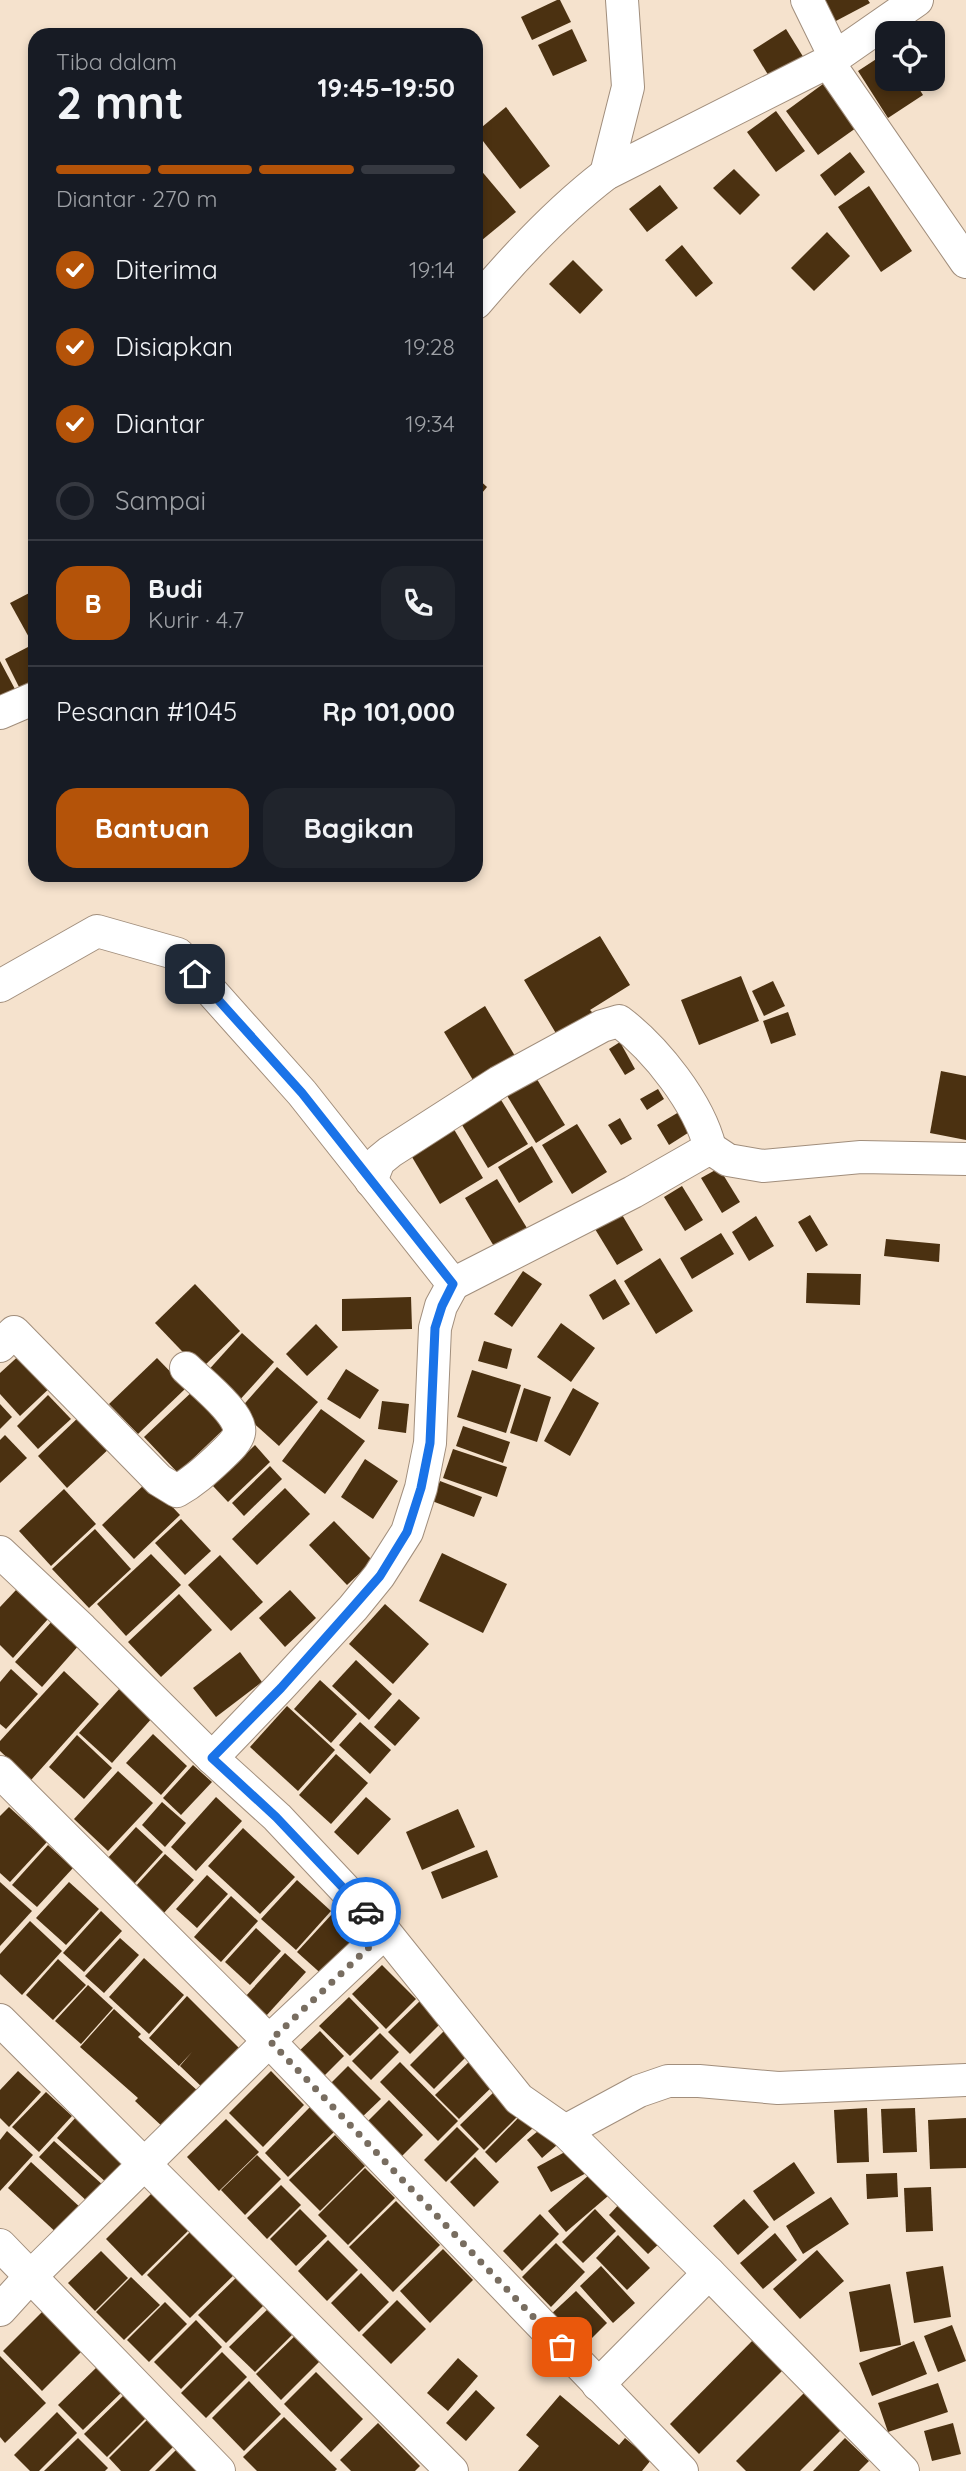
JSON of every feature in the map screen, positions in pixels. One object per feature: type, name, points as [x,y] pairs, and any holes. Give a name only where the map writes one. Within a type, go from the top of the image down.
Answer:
[{"type":"street","points":[[606,174],[628,88],[622,0]]},
{"type":"street","points":[[807,0],[832,51],[828,62]]},
{"type":"street","points":[[483,295],[582,192],[606,174],[828,62],[916,0]]},
{"type":"street","points":[[828,62],[966,262]]},
{"type":"street","points":[[0,713],[28,701]]},
{"type":"street","points":[[0,986],[97,931],[177,954],[302,1093],[453,1284]]},
{"type":"street","points":[[370,1181],[379,1161],[410,1139],[499,1082],[602,1026],[619,1021],[637,1035],[692,1105],[706,1131],[710,1148],[728,1160],[763,1166],[861,1157],[966,1158]]},
{"type":"street","points":[[212,1758],[281,1688],[380,1576],[407,1532],[421,1488],[430,1443],[435,1328],[453,1284],[621,1199],[710,1148]]},
{"type":"street","points":[[0,1346],[14,1332],[159,1480],[177,1491],[194,1482],[229,1449],[239,1436],[240,1426],[231,1412],[186,1368]]},
{"type":"street","points":[[0,1552],[276,1817],[385,1932],[519,2099],[565,2132],[709,2273],[903,2471]]},
{"type":"street","points":[[0,1772],[270,2041],[682,2471]]},
{"type":"street","points":[[0,2310],[143,2165],[385,1932]]},
{"type":"street","points":[[0,2020],[453,2471]]},
{"type":"street","points":[[565,2132],[639,2091],[668,2081],[778,2088],[966,2080]]},
{"type":"street","points":[[0,2245],[219,2471]]},
{"type":"street","points":[[598,2385],[709,2273]]},
{"type":"building","points":[[560,0],[571,22],[532,40],[521,17]]},
{"type":"building","points":[[822,0],[868,0],[870,3],[834,22]]},
{"type":"building","points":[[572,29],[587,61],[553,76],[538,45]]},
{"type":"building","points":[[786,29],[807,63],[773,83],[753,50]]},
{"type":"building","points":[[875,60],[875,91],[920,91],[923,95],[888,118],[858,71]]},
{"type":"building","points":[[823,84],[856,128],[818,155],[786,111]]},
{"type":"building","points":[[506,107],[550,166],[520,189],[483,141],[483,126]]},
{"type":"building","points":[[776,111],[805,151],[776,172],[747,132]]},
{"type":"building","points":[[850,152],[865,172],[835,196],[820,175]]},
{"type":"building","points":[[734,169],[760,195],[740,215],[713,188]]},
{"type":"building","points":[[483,173],[516,212],[483,239]]},
{"type":"building","points":[[660,185],[678,208],[647,232],[629,209]]},
{"type":"building","points":[[869,186],[912,251],[881,272],[838,207]]},
{"type":"building","points":[[827,232],[850,256],[814,291],[791,268]]},
{"type":"building","points":[[682,245],[713,283],[696,297],[665,260]]},
{"type":"building","points":[[573,260],[603,290],[580,314],[549,284]]},
{"type":"building","points":[[28,594],[28,636],[10,603]]},
{"type":"building","points":[[28,647],[28,688],[21,691],[5,659]]},
{"type":"building","points":[[0,661],[16,691],[0,700]]},
{"type":"building","points":[[600,936],[630,985],[590,1010],[593,1013],[557,1035],[524,980]]},
{"type":"building","points":[[741,976],[759,1021],[699,1045],[681,1000]]},
{"type":"building","points":[[773,981],[785,1006],[764,1016],[752,991]]},
{"type":"building","points":[[485,1006],[518,1061],[476,1085],[444,1032]]},
{"type":"building","points":[[788,1012],[796,1035],[771,1044],[763,1021]]},
{"type":"building","points":[[620,1042],[635,1069],[625,1075],[609,1049]]},
{"type":"building","points":[[941,1071],[966,1076],[966,1140],[930,1133]]},
{"type":"building","points":[[535,1076],[565,1125],[536,1143],[506,1094]]},
{"type":"building","points":[[658,1089],[664,1099],[647,1110],[640,1099]]},
{"type":"building","points":[[498,1095],[528,1144],[488,1168],[459,1120]]},
{"type":"building","points":[[679,1112],[691,1131],[669,1145],[657,1125]]},
{"type":"building","points":[[620,1118],[632,1139],[621,1145],[608,1125]]},
{"type":"building","points":[[577,1124],[607,1172],[572,1194],[542,1145]]},
{"type":"building","points":[[452,1126],[483,1178],[440,1204],[409,1152]]},
{"type":"building","points":[[532,1146],[553,1182],[519,1203],[498,1167]]},
{"type":"building","points":[[719,1168],[740,1202],[722,1213],[701,1178]]},
{"type":"building","points":[[497,1179],[530,1233],[498,1253],[465,1198]]},
{"type":"building","points":[[682,1186],[703,1220],[685,1231],[664,1197]]},
{"type":"building","points":[[621,1213],[643,1250],[617,1265],[595,1229]]},
{"type":"building","points":[[810,1215],[828,1245],[816,1252],[798,1222]]},
{"type":"building","points":[[756,1216],[774,1246],[749,1261],[732,1232]]},
{"type":"building","points":[[721,1233],[734,1254],[692,1279],[680,1258]]},
{"type":"building","points":[[886,1239],[940,1244],[939,1262],[884,1256]]},
{"type":"building","points":[[660,1258],[693,1311],[656,1334],[624,1281]]},
{"type":"building","points":[[523,1271],[542,1284],[512,1327],[494,1314]]},
{"type":"building","points":[[807,1273],[861,1274],[860,1305],[806,1303]]},
{"type":"building","points":[[615,1279],[630,1304],[603,1320],[589,1295]]},
{"type":"building","points":[[195,1284],[240,1331],[200,1370],[155,1323]]},
{"type":"building","points":[[411,1297],[412,1329],[342,1331],[342,1299]]},
{"type":"building","points":[[561,1323],[595,1348],[571,1382],[537,1357]]},
{"type":"building","points":[[316,1324],[338,1347],[307,1376],[286,1354]]},
{"type":"building","points":[[242,1333],[274,1362],[237,1403],[205,1374]]},
{"type":"building","points":[[484,1341],[512,1349],[507,1369],[478,1361]]},
{"type":"building","points":[[24,1351],[54,1384],[20,1416],[0,1394],[0,1373]]},
{"type":"building","points":[[157,1358],[186,1388],[138,1434],[109,1404]]},
{"type":"building","points":[[277,1367],[318,1402],[279,1446],[239,1410]]},
{"type":"building","points":[[346,1369],[379,1390],[360,1419],[327,1399]]},
{"type":"building","points":[[472,1370],[521,1385],[506,1433],[457,1417]]},
{"type":"building","points":[[524,1388],[551,1397],[537,1442],[510,1433]]},
{"type":"building","points":[[573,1388],[599,1403],[570,1456],[544,1441]]},
{"type":"building","points":[[195,1389],[229,1424],[178,1473],[144,1437]]},
{"type":"building","points":[[48,1395],[71,1419],[38,1449],[17,1426]]},
{"type":"building","points":[[382,1401],[409,1404],[406,1433],[378,1429]]},
{"type":"building","points":[[0,1404],[12,1417],[0,1429]]},
{"type":"building","points":[[321,1409],[365,1441],[325,1494],[282,1461]]},
{"type":"building","points":[[82,1414],[112,1446],[67,1488],[38,1456]]},
{"type":"building","points":[[463,1426],[510,1442],[503,1463],[456,1446]]},
{"type":"building","points":[[5,1435],[27,1458],[0,1483],[0,1440]]},
{"type":"building","points":[[255,1445],[270,1462],[228,1502],[213,1486]]},
{"type":"building","points":[[453,1449],[507,1467],[497,1497],[443,1478]]},
{"type":"building","points":[[365,1459],[398,1481],[373,1519],[341,1497]]},
{"type":"building","points":[[270,1466],[282,1479],[244,1516],[232,1503]]},
{"type":"building","points":[[148,1481],[180,1515],[134,1559],[102,1525]]},
{"type":"building","points":[[440,1481],[482,1497],[474,1517],[432,1501]]},
{"type":"building","points":[[285,1488],[310,1514],[257,1565],[232,1539]]},
{"type":"building","points":[[64,1489],[96,1524],[51,1566],[19,1531]]},
{"type":"building","points":[[181,1519],[211,1551],[185,1575],[155,1543]]},
{"type":"building","points":[[334,1521],[373,1561],[347,1585],[309,1545]]},
{"type":"building","points":[[95,1529],[131,1569],[89,1608],[52,1569]]},
{"type":"building","points":[[442,1553],[507,1584],[483,1633],[419,1601]]},
{"type":"building","points":[[151,1554],[181,1585],[126,1636],[97,1604]]},
{"type":"building","points":[[220,1555],[263,1602],[231,1631],[188,1585]]},
{"type":"building","points":[[16,1590],[48,1619],[13,1658],[0,1645],[0,1607]]},
{"type":"building","points":[[290,1590],[316,1618],[285,1647],[259,1618]]},
{"type":"building","points":[[179,1594],[212,1630],[161,1677],[128,1642]]},
{"type":"building","points":[[385,1604],[429,1644],[393,1684],[349,1644]]},
{"type":"building","points":[[54,1619],[80,1644],[42,1687],[15,1662]]},
{"type":"building","points":[[240,1652],[262,1682],[216,1717],[193,1688]]},
{"type":"building","points":[[356,1660],[392,1694],[369,1720],[332,1686]]},
{"type":"building","points":[[11,1669],[38,1694],[6,1729],[0,1724],[0,1682]]},
{"type":"building","points":[[64,1671],[99,1704],[31,1780],[0,1751],[0,1741]]},
{"type":"building","points":[[320,1680],[357,1714],[331,1743],[294,1709]]},
{"type":"building","points":[[121,1687],[153,1717],[112,1763],[79,1733]]},
{"type":"building","points":[[399,1699],[420,1718],[395,1746],[374,1727]]},
{"type":"building","points":[[287,1706],[335,1750],[298,1791],[250,1747]]},
{"type":"building","points":[[360,1722],[391,1750],[370,1774],[339,1745]]},
{"type":"building","points":[[153,1734],[187,1766],[161,1795],[126,1763]]},
{"type":"building","points":[[77,1735],[112,1768],[84,1799],[49,1767]]},
{"type":"building","points":[[336,1754],[368,1783],[331,1824],[299,1795]]},
{"type":"building","points":[[193,1765],[212,1782],[181,1815],[163,1798]]},
{"type":"building","points":[[118,1771],[153,1803],[108,1851],[74,1819]]},
{"type":"building","points":[[216,1797],[242,1821],[196,1871],[171,1847]]},
{"type":"building","points":[[366,1797],[391,1819],[358,1855],[334,1832]]},
{"type":"building","points":[[162,1802],[186,1823],[165,1847],[142,1825]]},
{"type":"building","points":[[9,1807],[47,1842],[10,1882],[0,1873],[0,1816]]},
{"type":"building","points":[[458,1809],[475,1847],[422,1870],[406,1832]]},
{"type":"building","points":[[136,1827],[163,1852],[133,1885],[106,1860]]},
{"type":"building","points":[[243,1828],[295,1877],[260,1914],[208,1866]]},
{"type":"building","points":[[48,1845],[73,1868],[37,1907],[12,1885]]},
{"type":"building","points":[[487,1850],[498,1877],[442,1899],[431,1872]]},
{"type":"building","points":[[165,1854],[194,1880],[163,1914],[135,1887]]},
{"type":"building","points":[[207,1875],[228,1894],[197,1928],[176,1909]]},
{"type":"building","points":[[297,1880],[331,1911],[296,1950],[261,1919]]},
{"type":"building","points":[[0,1882],[32,1911],[0,1946]]},
{"type":"building","points":[[69,1882],[99,1909],[66,1945],[36,1918]]},
{"type":"building","points":[[231,1896],[258,1921],[221,1962],[194,1937]]},
{"type":"building","points":[[101,1911],[122,1931],[84,1972],[63,1953]]},
{"type":"building","points":[[332,1914],[360,1940],[326,1978],[297,1952]]},
{"type":"building","points":[[30,1921],[62,1951],[22,1995],[0,1974],[0,1954]]},
{"type":"building","points":[[256,1928],[281,1951],[250,1985],[225,1962]]},
{"type":"building","points":[[120,1938],[139,1955],[104,1993],[85,1976]]},
{"type":"building","points":[[285,1953],[306,1972],[266,2016],[245,1997]]},
{"type":"building","points":[[144,1958],[184,1995],[149,2034],[109,1997]]},
{"type":"building","points":[[58,1959],[86,1985],[53,2020],[26,1995]]},
{"type":"building","points":[[382,1965],[416,1999],[386,2029],[352,1994]]},
{"type":"building","points":[[88,1985],[113,2008],[81,2044],[55,2021]]},
{"type":"building","points":[[187,1996],[241,2050],[205,2090],[180,2066],[192,2052],[179,2066],[149,2038]]},
{"type":"building","points":[[349,1997],[379,2028],[350,2056],[319,2026]]},
{"type":"building","points":[[420,2001],[441,2023],[410,2054],[388,2032]]},
{"type":"building","points":[[114,2009],[141,2034],[138,2037],[199,2092],[165,2129],[135,2101],[138,2098],[80,2047]]},
{"type":"building","points":[[447,2028],[471,2052],[434,2089],[410,2065]]},
{"type":"building","points":[[320,2031],[344,2056],[322,2078],[297,2053]]},
{"type":"building","points":[[380,2033],[399,2052],[371,2080],[352,2061]]},
{"type":"building","points":[[474,2057],[498,2081],[459,2119],[435,2095]]},
{"type":"building","points":[[400,2062],[458,2121],[438,2141],[380,2082]]},
{"type":"building","points":[[348,2066],[381,2099],[359,2120],[327,2087]]},
{"type":"building","points":[[18,2071],[41,2092],[9,2127],[0,2118],[0,2090]]},
{"type":"building","points":[[271,2071],[304,2105],[263,2147],[229,2113]]},
{"type":"building","points":[[497,2089],[521,2113],[484,2150],[460,2125]]},
{"type":"building","points":[[46,2092],[72,2116],[39,2152],[12,2127]]},
{"type":"building","points":[[389,2100],[423,2135],[397,2161],[363,2126]]},
{"type":"building","points":[[310,2107],[334,2132],[288,2177],[265,2153]]},
{"type":"building","points":[[867,2108],[869,2162],[837,2163],[834,2110]]},
{"type":"building","points":[[915,2108],[917,2152],[883,2153],[881,2109]]},
{"type":"building","points":[[522,2114],[535,2126],[496,2163],[485,2152]]},
{"type":"building","points":[[77,2116],[127,2163],[108,2184],[57,2138]]},
{"type":"building","points":[[966,2118],[966,2168],[930,2169],[928,2120]]},
{"type":"building","points":[[226,2119],[259,2152],[219,2191],[187,2157]]},
{"type":"building","points":[[457,2127],[479,2149],[446,2182],[424,2160]]},
{"type":"building","points":[[543,2127],[557,2145],[542,2158],[527,2140]]},
{"type":"building","points":[[7,2131],[33,2155],[0,2191],[0,2140]]},
{"type":"building","points":[[335,2135],[365,2166],[320,2211],[289,2180]]},
{"type":"building","points":[[54,2141],[104,2186],[89,2203],[39,2157]]},
{"type":"building","points":[[576,2146],[590,2171],[551,2192],[537,2167]]},
{"type":"building","points":[[257,2155],[281,2179],[245,2215],[221,2190]]},
{"type":"building","points":[[475,2157],[499,2182],[474,2207],[450,2182]]},
{"type":"building","points":[[31,2162],[82,2209],[59,2235],[8,2188]]},
{"type":"building","points":[[794,2162],[815,2193],[774,2221],[753,2191]]},
{"type":"building","points":[[365,2168],[395,2198],[348,2245],[318,2215]]},
{"type":"building","points":[[597,2168],[615,2190],[566,2232],[548,2211]]},
{"type":"building","points":[[897,2173],[898,2197],[867,2199],[866,2174]]},
{"type":"building","points":[[281,2185],[301,2205],[267,2239],[247,2218]]},
{"type":"building","points":[[931,2187],[933,2231],[906,2232],[904,2188]]},
{"type":"building","points":[[153,2192],[190,2229],[142,2276],[106,2239]]},
{"type":"building","points":[[831,2197],[849,2224],[803,2254],[786,2226]]},
{"type":"building","points":[[744,2199],[769,2227],[738,2255],[713,2226]]},
{"type":"building","points":[[623,2200],[662,2241],[648,2254],[609,2215]]},
{"type":"building","points":[[396,2201],[440,2245],[393,2292],[349,2247]]},
{"type":"building","points":[[300,2209],[327,2236],[296,2266],[270,2239]]},
{"type":"building","points":[[595,2209],[616,2231],[583,2263],[562,2242]]},
{"type":"building","points":[[540,2214],[559,2234],[522,2271],[503,2251]]},
{"type":"building","points":[[196,2226],[239,2270],[190,2318],[147,2275]]},
{"type":"building","points":[[775,2233],[797,2260],[763,2289],[740,2263]]},
{"type":"building","points":[[618,2235],[650,2268],[627,2290],[596,2258]]},
{"type":"building","points":[[328,2240],[358,2270],[327,2301],[298,2271]]},
{"type":"building","points":[[556,2243],[585,2272],[551,2307],[522,2277]]},
{"type":"building","points":[[443,2249],[473,2280],[430,2323],[400,2291]]},
{"type":"building","points":[[817,2250],[844,2281],[800,2319],[773,2289]]},
{"type":"building","points":[[101,2251],[128,2278],[95,2311],[68,2283]]},
{"type":"building","points":[[601,2266],[635,2303],[613,2323],[580,2286]]},
{"type":"building","points":[[943,2266],[951,2317],[914,2323],[906,2272]]},
{"type":"building","points":[[242,2272],[269,2300],[226,2343],[198,2315]]},
{"type":"building","points":[[361,2273],[389,2302],[359,2332],[331,2303]]},
{"type":"building","points":[[131,2277],[160,2305],[124,2340],[96,2312]]},
{"type":"building","points":[[890,2284],[901,2345],[860,2352],[849,2292]]},
{"type":"building","points":[[576,2291],[607,2323],[581,2349],[549,2316]]},
{"type":"building","points":[[397,2300],[426,2329],[391,2364],[362,2335]]},
{"type":"building","points":[[165,2302],[187,2324],[149,2362],[127,2340]]},
{"type":"building","points":[[273,2304],[298,2329],[255,2372],[229,2347]]},
{"type":"building","points":[[44,2310],[83,2350],[42,2391],[3,2351]]},
{"type":"building","points":[[196,2320],[222,2347],[181,2389],[154,2362]]},
{"type":"building","points":[[952,2325],[966,2361],[938,2372],[924,2336]]},
{"type":"building","points":[[301,2330],[326,2355],[281,2400],[256,2374]]},
{"type":"building","points":[[758,2335],[788,2365],[699,2454],[670,2424]]},
{"type":"building","points":[[914,2341],[927,2374],[872,2396],[859,2363]]},
{"type":"building","points":[[222,2352],[247,2377],[206,2418],[181,2393]]},
{"type":"building","points":[[0,2356],[46,2403],[5,2443],[0,2437]]},
{"type":"building","points":[[458,2358],[478,2376],[448,2411],[427,2393]]},
{"type":"building","points":[[98,2366],[123,2391],[83,2430],[58,2405]]},
{"type":"building","points":[[316,2372],[363,2419],[331,2452],[284,2404]]},
{"type":"building","points":[[249,2381],[281,2414],[244,2451],[212,2418]]},
{"type":"building","points":[[938,2383],[948,2412],[888,2432],[878,2403]]},
{"type":"building","points":[[476,2390],[495,2408],[466,2441],[446,2423]]},
{"type":"building","points":[[805,2392],[842,2429],[800,2471],[746,2471],[736,2461]]},
{"type":"building","points":[[125,2394],[147,2417],[107,2457],[84,2434]]},
{"type":"building","points":[[560,2395],[619,2445],[625,2438],[651,2460],[642,2471],[518,2471],[539,2446],[526,2435]]},
{"type":"building","points":[[57,2412],[77,2433],[39,2471],[30,2471],[14,2455]]},
{"type":"building","points":[[284,2417],[337,2469],[335,2471],[257,2471],[243,2457]]},
{"type":"building","points":[[149,2418],[175,2445],[149,2471],[121,2471],[109,2458]]},
{"type":"building","points":[[378,2423],[420,2466],[415,2471],[351,2471],[340,2460]]},
{"type":"building","points":[[953,2423],[961,2454],[932,2461],[924,2431]]},
{"type":"building","points":[[78,2438],[108,2468],[105,2471],[44,2471]]},
{"type":"building","points":[[845,2438],[869,2461],[859,2471],[813,2471]]},
{"type":"building","points":[[176,2450],[197,2471],[155,2471]]},
{"type":"way so far","points":[[366,1912],[385,1932],[270,2041],[562,2347]]},
{"type":"route","points":[[195,974],[302,1093],[453,1284],[435,1328],[430,1443],[421,1488],[407,1532],[380,1576],[281,1688],[212,1758],[276,1817],[366,1912]]}]
